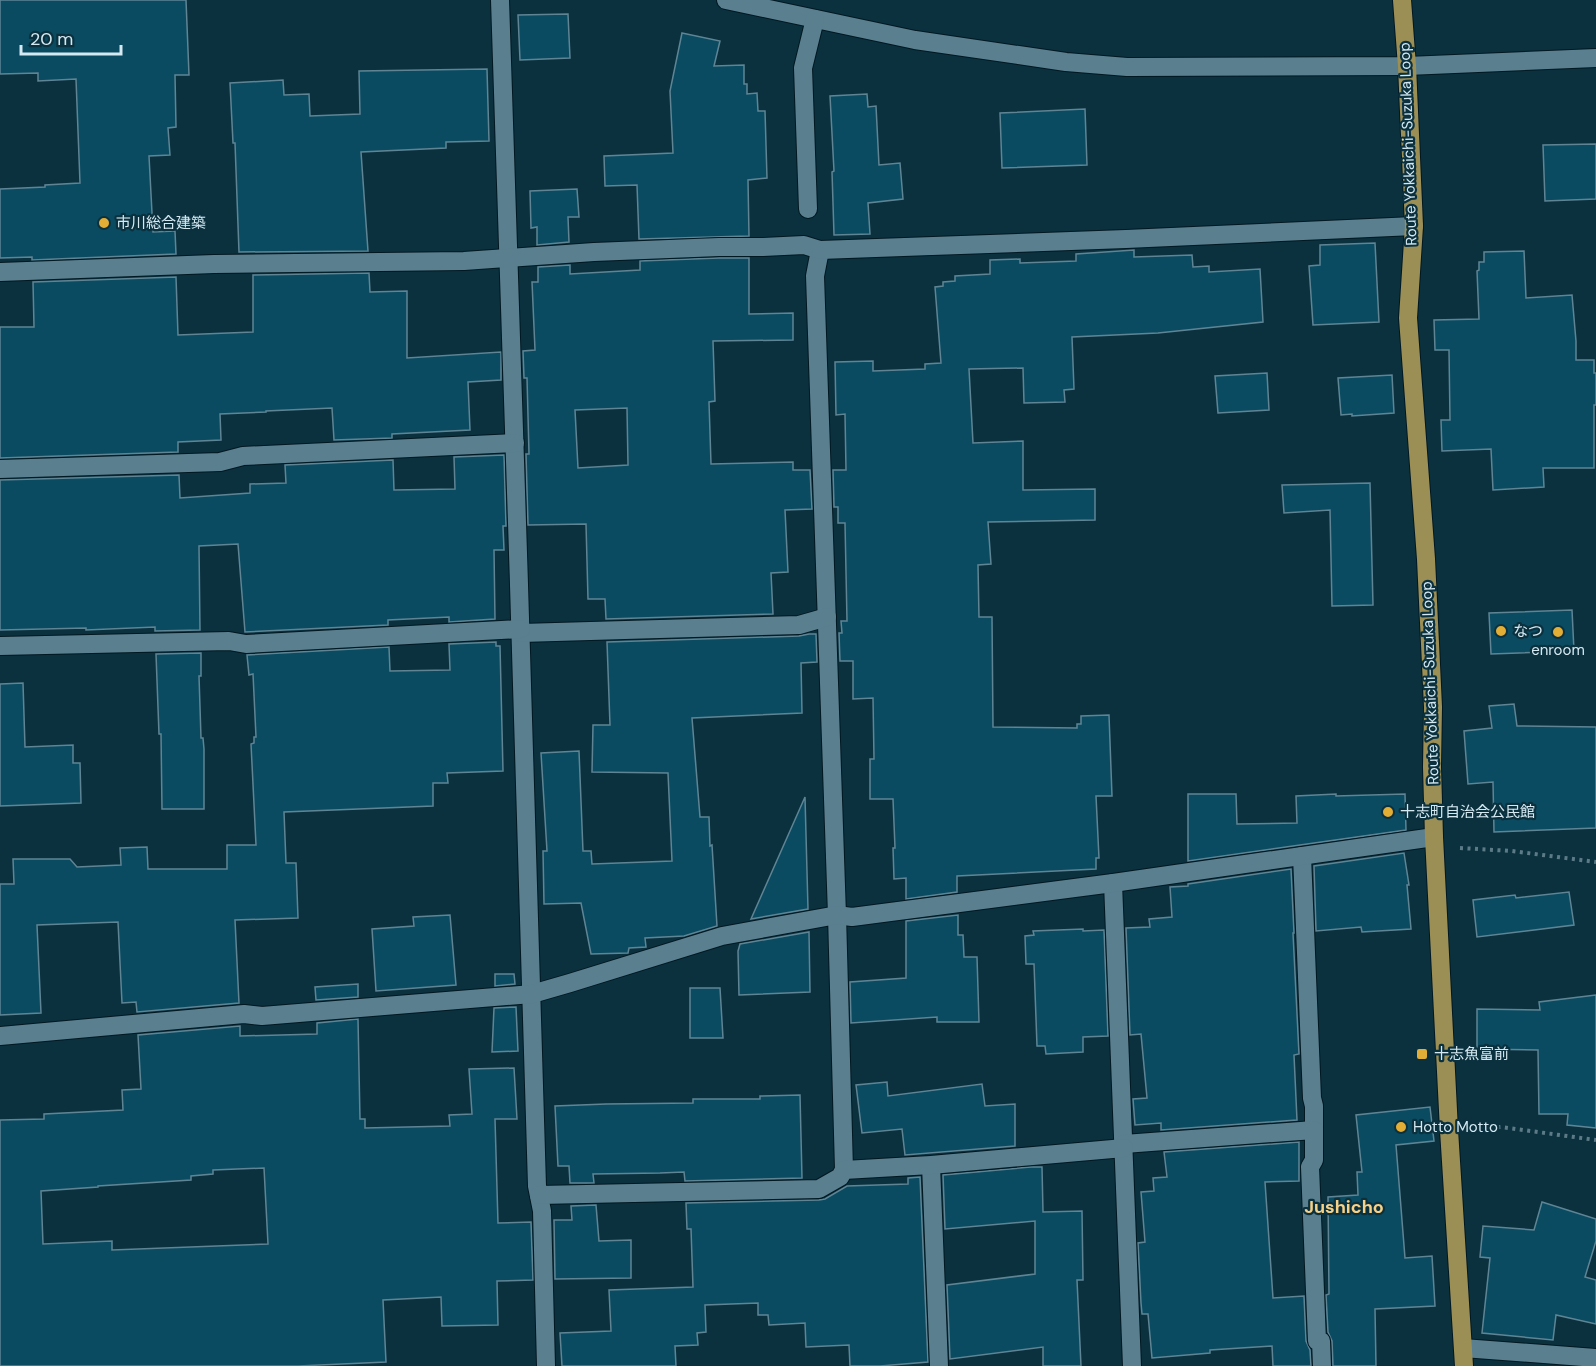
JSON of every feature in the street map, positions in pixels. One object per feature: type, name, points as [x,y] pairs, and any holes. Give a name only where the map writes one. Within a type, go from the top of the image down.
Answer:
[{"type":"main road","name":"Route Yokkaichi-Suzuka Loop","points":[[1402,0],[1414,226],[1408,318],[1426,559],[1433,707],[1434,842],[1463,1357]]},
{"type":"street","points":[[500,0],[537,1186],[542,1211],[546,1366]]},
{"type":"street","points":[[726,0],[915,40],[1066,62],[1127,67],[1407,66],[1596,58]]},
{"type":"street","points":[[808,210],[803,68],[815,19]]},
{"type":"street","points":[[0,272],[214,264],[464,261],[594,252],[719,247],[804,245],[820,250],[1414,226]]},
{"type":"street","points":[[539,1196],[819,1189],[840,1177],[844,1170],[815,276],[820,250]]},
{"type":"street","points":[[0,469],[220,462],[243,456],[515,443]]},
{"type":"street","points":[[0,646],[229,641],[246,644],[521,631],[799,625],[827,617]]},
{"type":"street","points":[[0,1036],[244,1014],[262,1016],[532,994],[722,936],[837,915],[852,917],[1302,856],[1434,842]]},
{"type":"street","points":[[1302,856],[1314,1106],[1314,1160],[1310,1167],[1317,1341],[1321,1341],[1322,1366]]},
{"type":"street","points":[[1113,883],[1132,1366]]},
{"type":"street","points":[[844,1170],[931,1165],[1314,1130]]},
{"type":"street","points":[[931,1165],[939,1366]]},
{"type":"street","points":[[1463,1357],[1596,1358]]},
{"type":"path","points":[[1434,842],[1596,862]]},
{"type":"path","points":[[1449,1130],[1501,1127],[1596,1140]]},
{"type":"building","points":[[0,0],[186,0],[189,75],[175,75],[176,127],[168,128],[170,155],[149,156],[153,232],[175,231],[176,254],[32,260],[32,257],[0,258],[0,189],[80,183],[76,79],[38,81],[38,73],[0,74]]},
{"type":"building","points":[[568,14],[570,58],[520,60],[518,15]]},
{"type":"building","points":[[682,33],[720,41],[714,66],[744,65],[744,84],[747,84],[747,94],[757,93],[758,111],[765,111],[767,178],[748,180],[749,236],[639,239],[637,185],[605,186],[604,156],[673,153],[670,91]]},
{"type":"building","points":[[487,69],[489,141],[446,142],[446,148],[361,152],[368,251],[239,252],[235,143],[233,143],[230,83],[283,80],[284,95],[309,94],[310,116],[360,114],[359,71]]},
{"type":"building","points":[[867,94],[868,107],[876,106],[879,165],[900,163],[903,199],[868,203],[870,234],[834,235],[832,172],[834,171],[830,96]]},
{"type":"building","points":[[1085,109],[1087,165],[1002,168],[1000,113]]},
{"type":"building","points":[[1596,144],[1596,199],[1545,201],[1543,145]]},
{"type":"building","points":[[577,189],[579,217],[568,217],[569,242],[537,245],[537,227],[531,228],[530,191]]},
{"type":"building","points":[[1375,243],[1379,322],[1313,325],[1309,266],[1320,265],[1320,245]]},
{"type":"building","points":[[1134,250],[1134,257],[1192,255],[1193,267],[1209,266],[1209,272],[1260,269],[1263,322],[1158,333],[1072,337],[1074,389],[1064,390],[1065,402],[1024,403],[1023,368],[969,369],[973,443],[1023,441],[1023,490],[1095,489],[1095,520],[988,522],[991,564],[978,565],[979,617],[992,617],[993,727],[1077,728],[1077,724],[1081,724],[1081,716],[1109,715],[1112,796],[1096,796],[1099,858],[1096,858],[1096,869],[957,876],[957,892],[906,899],[906,878],[894,879],[893,799],[870,799],[870,759],[874,759],[873,698],[853,699],[853,661],[840,661],[841,621],[847,621],[845,523],[838,523],[838,507],[834,507],[833,470],[846,470],[845,414],[836,415],[835,362],[873,361],[873,371],[925,369],[925,364],[941,363],[935,287],[943,286],[943,282],[955,281],[955,276],[990,274],[990,260],[1020,259],[1020,263],[1076,261],[1076,254]]},
{"type":"building","points":[[1524,251],[1526,298],[1572,295],[1576,360],[1594,360],[1596,405],[1594,405],[1594,468],[1543,468],[1544,487],[1493,490],[1491,449],[1442,451],[1441,420],[1450,420],[1449,350],[1435,350],[1434,320],[1479,319],[1477,271],[1479,262],[1484,262],[1484,252]]},
{"type":"building","points":[[749,258],[749,314],[793,313],[793,340],[713,341],[715,401],[709,402],[711,464],[793,462],[793,470],[810,470],[812,509],[785,510],[788,572],[771,573],[773,614],[606,619],[605,599],[588,599],[586,524],[528,525],[527,378],[524,378],[523,351],[535,350],[532,282],[538,282],[538,267],[570,265],[570,274],[640,270],[640,261]],"holes":[[[627,408],[628,465],[578,468],[575,410]]]},
{"type":"building","points":[[369,273],[370,292],[407,291],[407,358],[501,352],[501,380],[468,382],[470,430],[392,434],[392,438],[334,440],[332,408],[266,411],[220,414],[221,440],[178,442],[178,452],[0,458],[0,327],[34,327],[33,282],[176,277],[178,335],[253,332],[253,275]]},
{"type":"building","points":[[1267,373],[1269,410],[1218,413],[1215,376]]},
{"type":"building","points":[[1392,375],[1394,413],[1341,415],[1338,378]]},
{"type":"building","points":[[504,455],[506,526],[503,526],[504,550],[494,550],[495,619],[449,622],[449,617],[388,620],[388,625],[245,632],[238,544],[199,546],[200,630],[155,631],[155,627],[0,630],[0,480],[179,475],[180,498],[250,493],[250,484],[286,483],[285,465],[393,460],[394,490],[455,489],[454,457]]},
{"type":"building","points":[[1370,483],[1373,605],[1332,606],[1330,510],[1284,513],[1282,485]]},
{"type":"building","points":[[1572,610],[1574,651],[1491,654],[1489,613]]},
{"type":"building","points":[[816,634],[817,662],[801,663],[802,713],[692,718],[700,817],[709,817],[717,926],[684,936],[645,938],[646,947],[629,948],[628,953],[591,954],[581,903],[544,904],[543,851],[547,851],[541,753],[579,751],[583,851],[591,851],[592,864],[672,861],[668,773],[592,772],[593,725],[610,725],[607,642]]},
{"type":"building","points":[[496,642],[496,646],[500,646],[503,771],[447,773],[448,783],[433,783],[433,806],[284,812],[286,863],[296,863],[298,918],[235,920],[239,1003],[137,1012],[136,1002],[122,1003],[118,922],[37,925],[41,1013],[0,1015],[0,884],[14,884],[13,859],[70,859],[77,867],[121,865],[120,848],[147,847],[148,869],[227,869],[227,845],[256,845],[251,744],[254,743],[254,737],[256,737],[253,674],[249,675],[247,655],[389,647],[390,671],[450,670],[449,644]]},
{"type":"building","points":[[201,653],[201,676],[199,676],[201,738],[203,738],[204,749],[204,809],[162,809],[161,734],[159,734],[156,654]]},
{"type":"building","points":[[23,683],[25,747],[73,745],[73,763],[80,763],[81,803],[0,806],[0,684]]},
{"type":"building","points":[[1514,704],[1517,726],[1596,727],[1596,828],[1494,832],[1493,782],[1468,784],[1464,731],[1492,728],[1489,706]]},
{"type":"building","points":[[1188,794],[1236,794],[1237,824],[1297,823],[1296,796],[1405,794],[1406,830],[1188,861]]},
{"type":"building","points":[[805,797],[808,909],[751,919]]},
{"type":"building","points":[[1404,853],[1409,885],[1407,885],[1411,929],[1362,932],[1361,927],[1316,931],[1314,866]]},
{"type":"building","points":[[1291,869],[1299,1054],[1294,1055],[1297,1120],[1161,1130],[1161,1123],[1135,1125],[1133,1099],[1147,1098],[1141,1034],[1130,1035],[1126,928],[1150,927],[1149,919],[1172,917],[1170,887]]},
{"type":"building","points":[[1569,892],[1574,925],[1477,937],[1473,900]]},
{"type":"building","points":[[450,915],[456,985],[376,991],[372,929],[414,926],[413,917]]},
{"type":"building","points":[[958,915],[958,935],[963,935],[964,957],[977,957],[979,1022],[937,1022],[937,1017],[851,1023],[850,982],[906,978],[906,921]]},
{"type":"building","points":[[1083,929],[1083,931],[1104,930],[1108,1036],[1083,1037],[1083,1052],[1046,1054],[1045,1046],[1037,1046],[1034,964],[1026,964],[1025,936],[1034,935],[1033,931]]},
{"type":"building","points":[[809,932],[810,992],[739,995],[738,951],[740,944]]},
{"type":"building","points":[[495,974],[514,974],[515,984],[495,986]]},
{"type":"building","points":[[358,984],[358,997],[316,1000],[315,987]]},
{"type":"building","points":[[690,988],[720,988],[723,1038],[690,1038]]},
{"type":"building","points":[[1596,995],[1596,1128],[1567,1125],[1568,1114],[1539,1114],[1538,1050],[1477,1049],[1477,1009],[1540,1010],[1539,1002]]},
{"type":"building","points":[[516,1007],[518,1051],[492,1052],[494,1008]]},
{"type":"building","points":[[358,1019],[360,1119],[365,1119],[365,1128],[450,1126],[449,1115],[472,1114],[469,1069],[514,1068],[517,1119],[495,1119],[498,1223],[531,1222],[533,1280],[497,1281],[498,1325],[442,1326],[441,1297],[383,1300],[386,1362],[298,1366],[0,1366],[0,1120],[44,1119],[44,1114],[123,1110],[122,1090],[141,1089],[138,1035],[240,1026],[240,1036],[317,1034],[317,1023]],"holes":[[[264,1168],[268,1244],[112,1250],[112,1241],[43,1244],[41,1191],[191,1180],[191,1176],[213,1174],[213,1170]]]},
{"type":"building","points":[[887,1082],[888,1096],[982,1084],[985,1106],[1015,1104],[1015,1146],[905,1155],[902,1129],[862,1133],[856,1085]]},
{"type":"building","points":[[800,1095],[802,1178],[685,1181],[684,1172],[593,1174],[594,1183],[570,1183],[569,1166],[558,1166],[555,1106],[693,1103],[693,1099],[760,1099],[760,1096]]},
{"type":"building","points":[[1430,1107],[1434,1141],[1396,1145],[1405,1258],[1432,1256],[1435,1306],[1375,1309],[1376,1366],[1333,1366],[1326,1295],[1329,1294],[1328,1197],[1358,1195],[1357,1172],[1362,1172],[1356,1115]]},
{"type":"building","points":[[1299,1142],[1299,1181],[1265,1182],[1273,1298],[1304,1296],[1306,1341],[1310,1350],[1311,1366],[1273,1366],[1272,1346],[1210,1350],[1210,1353],[1152,1358],[1148,1314],[1142,1314],[1138,1243],[1145,1242],[1141,1192],[1154,1191],[1153,1178],[1167,1177],[1164,1152]]},
{"type":"building","points":[[1042,1167],[1043,1212],[1082,1211],[1083,1280],[1077,1280],[1081,1366],[1043,1366],[1043,1347],[950,1359],[947,1285],[1035,1274],[1035,1221],[945,1229],[943,1175]]},
{"type":"building","points":[[920,1177],[928,1362],[850,1366],[849,1345],[806,1347],[805,1323],[769,1325],[768,1315],[758,1315],[758,1303],[705,1305],[706,1332],[697,1333],[698,1345],[675,1346],[676,1366],[562,1366],[560,1333],[611,1331],[609,1290],[693,1287],[691,1229],[687,1229],[686,1203],[819,1200],[847,1186],[908,1184],[908,1178]]},
{"type":"building","points":[[1542,1202],[1596,1219],[1596,1241],[1585,1277],[1596,1280],[1596,1324],[1556,1315],[1553,1340],[1482,1333],[1490,1258],[1480,1257],[1483,1226],[1534,1230]]},
{"type":"building","points":[[596,1205],[599,1241],[631,1240],[631,1278],[555,1279],[554,1220],[572,1220],[571,1206]]},
{"type":"place","name":"市川総合建築","points":[[104,223]]},
{"type":"place","name":"なつ","points":[[1501,631]]},
{"type":"place","name":"enroom","points":[[1558,632]]},
{"type":"place","name":"十志町自治会公民館","points":[[1388,812]]},
{"type":"place","name":"十志魚富前","points":[[1422,1054]]},
{"type":"place","name":"Hotto Motto","points":[[1401,1127]]},
{"type":"district","name":"Jushicho","points":[[1344,1207]]}]
